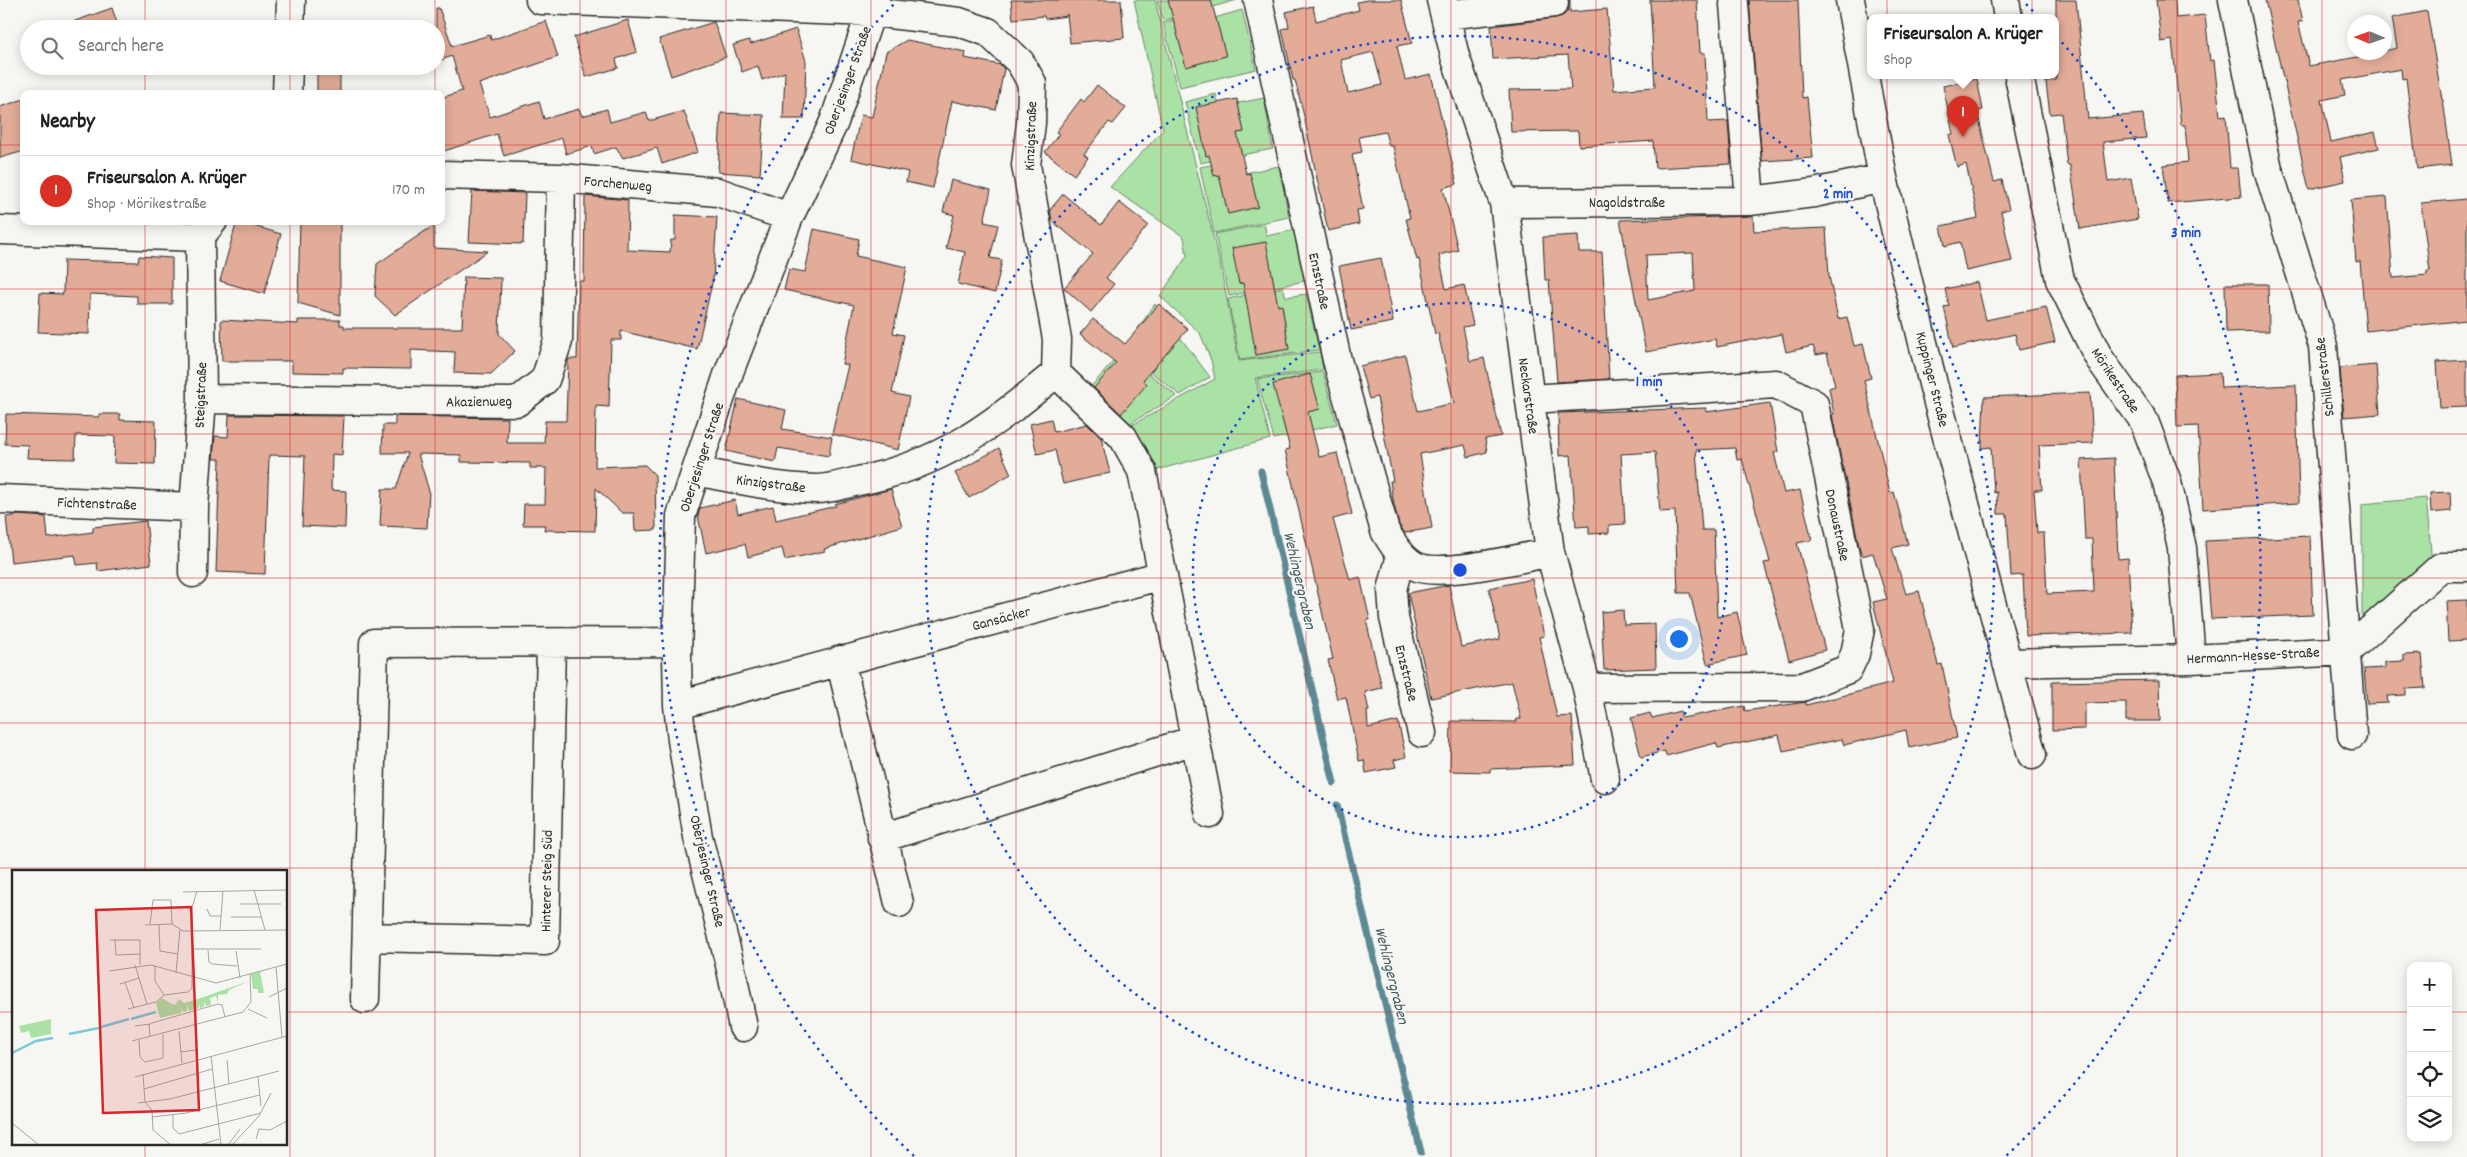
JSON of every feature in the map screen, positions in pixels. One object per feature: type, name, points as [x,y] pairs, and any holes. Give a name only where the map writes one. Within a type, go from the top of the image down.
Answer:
[{"type":"street","points":[[290,20],[291,0]]},
{"type":"street","name":"Kinzigstraße","points":[[540,0],[873,6],[959,22],[988,32],[1020,62],[1032,83],[1031,123],[1026,165],[1057,340],[1056,373],[1000,419],[947,452],[882,476],[819,489],[771,486],[696,471]]},
{"type":"street","name":"Enzstraße","points":[[1258,0],[1337,360],[1385,531],[1401,556],[1392,590],[1394,618],[1422,732]]},
{"type":"street","name":"Kuppinger Straße","points":[[1850,0],[1883,178],[1934,384],[2032,755]]},
{"type":"street","points":[[2004,0],[2007,14]]},
{"type":"street","name":"Schillerstraße","points":[[2233,0],[2268,170],[2323,346],[2352,735]]},
{"type":"street","name":"Neckarstraße","points":[[1554,3],[1443,8],[1455,56],[1504,203],[1550,552],[1587,688],[1605,779]]},
{"type":"street","points":[[1734,4],[1750,201]]},
{"type":"street","name":"Oberjesinger Straße","points":[[742,1027],[731,969],[698,837],[678,705],[677,642],[681,516],[729,372],[789,217],[834,122],[873,6]]},
{"type":"street","points":[[287,90],[288,75]]},
{"type":"street","name":"Mörikestraße","points":[[2021,79],[2060,280],[2099,358],[2144,420],[2167,482],[2182,548],[2191,659]]},
{"type":"street","name":"Forchenweg","points":[[445,174],[561,178],[718,192],[789,217]]},
{"type":"street","name":"Akazienweg","points":[[202,399],[517,402],[545,380],[558,341],[561,178]]},
{"type":"street","name":"Nagoldstraße","points":[[1504,203],[1750,201],[1814,193],[1883,178]]},
{"type":"street","points":[[0,230],[206,229]]},
{"type":"street","name":"Steigstraße","points":[[193,573],[194,507],[202,399],[206,229]]},
{"type":"street","points":[[1056,373],[1123,437],[1142,471],[1210,814]]},
{"type":"street","name":"Donaustraße","points":[[1530,399],[1776,384],[1814,404],[1860,629],[1855,654],[1848,669],[1802,687],[1587,688]]},
{"type":"street","name":"Fichtenstraße","points":[[0,499],[194,507]]},
{"type":"street","points":[[1401,556],[1416,566],[1463,568],[1550,552]]},
{"type":"street","points":[[2347,651],[2441,567],[2467,566]]},
{"type":"street","name":"Gansäcker","points":[[678,705],[1162,575]]},
{"type":"street","points":[[365,999],[374,644],[677,642]]},
{"type":"street","name":"Hinterer Steig Süd","points":[[367,937],[544,941],[550,643]]},
{"type":"street","name":"Hermann-Hesse-Straße","points":[[2007,663],[2191,659],[2347,651]]},
{"type":"street","points":[[840,660],[899,903]]},
{"type":"street","points":[[882,838],[1196,740]]},
{"type":"green space","points":[[1134,0],[1155,0],[1220,264],[1239,361],[1320,352],[1323,370],[1255,378],[1270,439],[1150,472],[1125,429],[1215,379],[1211,360],[1200,333],[1160,296],[1187,256],[1184,237],[1110,187],[1163,130]]},
{"type":"green space","points":[[1157,0],[1237,0],[1163,21]]},
{"type":"green space","points":[[1242,10],[1256,69],[1180,87],[1163,23],[1190,15],[1194,24]]},
{"type":"green space","points":[[1216,94],[1219,107],[1264,98],[1273,149],[1200,163],[1185,102]]},
{"type":"green space","points":[[1231,161],[1235,175],[1279,166],[1289,217],[1214,233],[1200,167]]},
{"type":"green space","points":[[1264,224],[1267,236],[1295,230],[1305,281],[1229,296],[1215,234]]},
{"type":"green space","points":[[1283,287],[1286,297],[1306,294],[1319,350],[1240,360],[1228,299]]},
{"type":"green space","points":[[1155,304],[1210,377],[1180,395],[1123,350]]},
{"type":"green space","points":[[1122,352],[1177,396],[1124,427],[1088,390]]},
{"type":"green space","points":[[1323,372],[1337,424],[1274,439],[1257,379]]},
{"type":"green space","points":[[2426,498],[2432,563],[2362,620],[2362,504]]},
{"type":"building","points":[[1011,0],[1121,0],[1124,38],[1070,43],[1067,14],[1067,16],[1045,19],[1044,16],[1013,19]]},
{"type":"building","points":[[1168,0],[1211,0],[1226,56],[1186,67]]},
{"type":"building","points":[[1367,0],[1401,0],[1412,43],[1397,46],[1405,80],[1431,74],[1457,184],[1443,188],[1458,250],[1439,255],[1446,289],[1464,285],[1473,325],[1463,327],[1470,361],[1484,358],[1501,436],[1485,439],[1487,452],[1468,457],[1465,445],[1420,454],[1432,528],[1405,533],[1399,525],[1394,505],[1390,481],[1393,481],[1377,397],[1369,399],[1360,366],[1405,355],[1418,411],[1454,403],[1438,333],[1435,334],[1419,259],[1417,260],[1406,219],[1410,218],[1393,146],[1389,146],[1385,132],[1359,137],[1362,152],[1352,154],[1363,209],[1357,210],[1359,224],[1328,231],[1304,116],[1295,80],[1293,80],[1282,29],[1289,27],[1286,12],[1313,6],[1316,21],[1359,10],[1357,2]],"holes":[[[1373,52],[1382,85],[1348,93],[1341,60]]]},
{"type":"building","points":[[1569,0],[1570,12],[1607,9],[1614,90],[1655,87],[1650,0],[1697,0],[1700,53],[1705,53],[1708,122],[1728,121],[1731,164],[1655,168],[1653,141],[1579,146],[1578,131],[1511,132],[1509,90],[1571,89],[1568,55],[1493,59],[1491,26],[1556,18],[1564,15],[1568,10]]},
{"type":"building","points":[[1749,0],[1798,0],[1802,98],[1807,97],[1813,158],[1762,161]]},
{"type":"building","points":[[2056,0],[2076,0],[2088,119],[2143,114],[2146,138],[2103,142],[2108,182],[2131,178],[2138,219],[2080,229],[2070,165],[2067,165],[2061,113],[2050,114],[2047,91],[2046,81],[2059,79],[2059,14],[2056,14]]},
{"type":"building","points":[[2156,0],[2175,0],[2176,18],[2205,15],[2210,61],[2214,60],[2220,116],[2226,115],[2230,168],[2238,168],[2241,197],[2168,203],[2163,165],[2188,162],[2185,125],[2181,125],[2172,40],[2161,42]]},
{"type":"building","points":[[2265,0],[2298,0],[2303,21],[2298,22],[2309,66],[2347,59],[2392,60],[2392,49],[2397,48],[2392,18],[2427,11],[2443,100],[2452,165],[2417,169],[2406,78],[2402,79],[2401,69],[2342,80],[2345,95],[2322,100],[2331,142],[2375,132],[2379,148],[2340,157],[2345,181],[2309,189]]},
{"type":"building","points":[[112,8],[116,20],[78,20]]},
{"type":"building","points":[[436,8],[439,8],[443,20],[436,20]]},
{"type":"building","points":[[628,20],[637,52],[616,59],[618,68],[586,77],[574,37]]},
{"type":"building","points":[[546,21],[558,57],[479,84],[490,117],[539,101],[544,119],[579,109],[582,116],[607,109],[610,122],[646,112],[649,121],[684,111],[698,152],[662,164],[657,148],[623,158],[616,147],[594,154],[592,146],[566,154],[562,138],[504,156],[497,134],[445,151],[445,97],[462,91],[452,56],[445,59],[445,26],[452,46],[490,35],[491,40]]},
{"type":"building","points":[[714,22],[726,57],[671,76],[659,39]]},
{"type":"building","points":[[796,29],[806,61],[804,119],[783,119],[785,72],[762,80],[758,66],[742,72],[733,45],[749,40],[751,44]]},
{"type":"building","points":[[907,40],[966,52],[965,58],[1001,65],[1004,69],[996,110],[952,101],[933,188],[906,182],[908,172],[851,159],[861,115],[872,117],[886,52]]},
{"type":"building","points":[[317,75],[340,75],[340,90],[317,90]]},
{"type":"building","points":[[1977,79],[1983,110],[1977,111],[1994,182],[2002,180],[2009,209],[2001,211],[2012,261],[1966,271],[1960,242],[1945,246],[1941,226],[1978,218],[1966,164],[1957,167],[1949,135],[1953,134],[1943,86]]},
{"type":"building","points":[[1097,85],[1126,108],[1113,124],[1109,122],[1084,154],[1088,157],[1074,175],[1045,152],[1059,134],[1056,132],[1081,99],[1084,102]]},
{"type":"building","points":[[1237,99],[1244,132],[1237,133],[1246,174],[1250,173],[1258,207],[1228,214],[1219,175],[1214,176],[1209,155],[1206,156],[1196,107]]},
{"type":"building","points":[[20,100],[20,152],[0,158],[0,107]]},
{"type":"building","points":[[721,113],[764,115],[760,175],[718,172]]},
{"type":"building","points":[[951,180],[991,190],[984,222],[998,225],[990,258],[1002,260],[995,293],[958,284],[965,252],[946,248],[954,215],[943,212]]},
{"type":"building","points":[[472,191],[525,193],[523,244],[469,242]]},
{"type":"building","points":[[1063,194],[1101,225],[1119,202],[1148,225],[1106,278],[1114,284],[1091,312],[1064,288],[1093,254],[1052,221],[1050,210]]},
{"type":"building","points":[[585,196],[628,200],[627,250],[670,252],[671,240],[675,240],[675,215],[717,217],[713,279],[697,349],[621,331],[621,340],[611,340],[609,407],[596,406],[595,467],[645,465],[655,475],[656,530],[635,531],[634,513],[622,513],[596,488],[595,531],[544,530],[545,525],[523,525],[524,504],[545,504],[546,468],[530,468],[530,463],[461,462],[461,455],[418,454],[429,491],[427,528],[380,526],[382,489],[396,489],[408,453],[382,453],[383,425],[395,425],[395,416],[508,418],[507,443],[544,443],[545,421],[566,421],[568,361],[569,359],[577,359],[579,281],[584,281]]},
{"type":"building","points":[[2387,197],[2393,278],[2427,275],[2427,271],[2430,271],[2421,203],[2467,199],[2467,320],[2366,331],[2360,261],[2356,262],[2351,200]]},
{"type":"building","points":[[1753,216],[1754,231],[1826,228],[1829,276],[1838,319],[1847,317],[1854,346],[1863,344],[1871,378],[1864,380],[1890,493],[1894,492],[1908,544],[1892,548],[1906,594],[1919,591],[1938,665],[1942,664],[1957,738],[1909,748],[1906,730],[1844,745],[1842,739],[1783,751],[1779,735],[1718,748],[1716,743],[1666,756],[1665,751],[1641,757],[1631,718],[1650,713],[1652,718],[1680,711],[1682,718],[1744,706],[1745,711],[1806,702],[1806,705],[1893,683],[1873,602],[1887,599],[1873,553],[1862,556],[1859,546],[1832,415],[1834,414],[1829,388],[1835,386],[1827,353],[1816,355],[1813,346],[1786,352],[1782,334],[1717,347],[1715,339],[1646,352],[1620,220]],"holes":[[[1693,253],[1695,291],[1648,300],[1646,255]]]},
{"type":"building","points":[[236,225],[251,225],[281,234],[264,294],[220,281]]},
{"type":"building","points":[[300,225],[340,225],[340,315],[298,303]]},
{"type":"building","points":[[434,225],[434,248],[488,251],[395,315],[375,296],[377,264]]},
{"type":"building","points":[[814,229],[859,239],[856,256],[907,267],[893,333],[904,335],[892,393],[909,397],[898,450],[832,434],[848,365],[842,364],[854,305],[784,290],[789,269],[805,272]]},
{"type":"building","points":[[1578,235],[1579,252],[1602,252],[1609,379],[1557,382],[1549,280],[1545,280],[1543,237]]},
{"type":"building","points":[[1266,242],[1278,306],[1282,305],[1289,349],[1256,355],[1243,283],[1239,284],[1232,248]]},
{"type":"building","points":[[139,256],[172,258],[172,304],[137,304],[137,296],[90,294],[89,334],[38,332],[40,293],[63,294],[64,260],[138,262]]},
{"type":"building","points":[[1381,258],[1393,322],[1351,330],[1339,266]]},
{"type":"building","points":[[464,277],[501,278],[499,334],[515,351],[491,374],[454,373],[455,352],[411,350],[411,369],[343,368],[343,373],[292,372],[292,361],[222,361],[221,320],[298,324],[298,320],[340,320],[340,325],[344,325],[344,328],[462,328]]},
{"type":"building","points":[[1977,282],[1986,320],[2046,307],[2055,342],[2019,350],[2015,334],[1953,348],[1944,307],[1949,306],[1945,289]]},
{"type":"building","points":[[2225,284],[2268,284],[2269,331],[2226,332]]},
{"type":"building","points":[[1159,304],[1188,329],[1143,380],[1147,384],[1121,414],[1094,388],[1116,363],[1080,334],[1093,319],[1125,344]]},
{"type":"building","points":[[2467,360],[2467,407],[2440,408],[2437,362]]},
{"type":"building","points":[[2376,365],[2380,414],[2344,417],[2340,368]]},
{"type":"building","points":[[2220,373],[2221,388],[2296,385],[2299,503],[2203,509],[2198,426],[2177,427],[2175,375]]},
{"type":"building","points":[[1310,374],[1320,409],[1308,412],[1319,457],[1337,453],[1352,514],[1333,519],[1350,580],[1360,577],[1370,620],[1366,620],[1382,688],[1365,692],[1369,711],[1367,711],[1368,728],[1398,721],[1406,757],[1394,760],[1396,767],[1366,773],[1364,760],[1359,761],[1346,697],[1337,699],[1328,660],[1333,659],[1285,450],[1290,449],[1273,384]]},
{"type":"building","points":[[2090,393],[2093,443],[2039,445],[2042,490],[2034,490],[2037,533],[2044,533],[2047,594],[2094,592],[2092,539],[2085,539],[2081,460],[2114,458],[2118,559],[2128,558],[2132,633],[2026,636],[2023,575],[2011,576],[2007,514],[1998,514],[1997,492],[1994,493],[1991,447],[1982,448],[1984,397]]},
{"type":"building","points":[[738,399],[786,410],[782,429],[832,437],[829,456],[778,448],[775,462],[726,451]]},
{"type":"building","points":[[1770,403],[1778,452],[1774,453],[1784,493],[1800,490],[1812,540],[1797,543],[1825,650],[1789,660],[1764,563],[1770,562],[1742,459],[1737,460],[1735,448],[1696,450],[1702,530],[1714,530],[1717,617],[1737,612],[1747,655],[1707,664],[1690,593],[1678,593],[1675,511],[1660,512],[1655,452],[1621,454],[1625,524],[1609,525],[1609,533],[1589,534],[1589,526],[1576,527],[1571,455],[1559,456],[1558,413],[1706,408],[1706,412]]},
{"type":"building","points":[[6,414],[99,417],[99,414],[120,414],[120,420],[156,421],[155,464],[114,463],[115,436],[76,435],[75,459],[27,458],[28,445],[5,444]]},
{"type":"building","points":[[229,415],[344,416],[342,455],[332,454],[331,490],[346,491],[345,528],[302,526],[305,456],[269,455],[265,574],[216,572],[220,459],[213,459],[215,436],[228,437]]},
{"type":"building","points":[[1051,419],[1054,432],[1087,424],[1101,438],[1110,473],[1063,484],[1055,450],[1037,454],[1030,424]]},
{"type":"building","points":[[999,448],[1011,474],[969,498],[955,473]]},
{"type":"building","points":[[891,489],[902,526],[824,549],[825,551],[785,560],[782,548],[748,557],[745,544],[706,553],[698,516],[700,508],[735,500],[738,514],[773,506],[776,520],[836,506],[835,504]]},
{"type":"building","points":[[2450,492],[2451,511],[2431,513],[2430,493]]},
{"type":"building","points":[[19,515],[46,517],[48,538],[93,532],[93,527],[146,521],[151,564],[98,571],[97,563],[77,565],[75,555],[11,562],[6,517]]},
{"type":"building","points":[[2310,536],[2313,615],[2211,619],[2205,541]]},
{"type":"building","points":[[1532,579],[1544,636],[1539,637],[1557,717],[1572,716],[1575,765],[1490,769],[1490,772],[1450,771],[1451,721],[1517,722],[1516,719],[1521,719],[1512,682],[1431,698],[1408,593],[1449,585],[1461,647],[1500,639],[1489,588]]},
{"type":"building","points":[[2467,600],[2467,640],[2448,641],[2446,601]]},
{"type":"building","points":[[1623,610],[1624,625],[1655,624],[1656,668],[1604,670],[1601,612]]},
{"type":"building","points":[[2422,654],[2425,688],[2406,689],[2406,695],[2387,696],[2388,703],[2367,704],[2364,669],[2385,668],[2385,662],[2404,661],[2404,655]]},
{"type":"building","points":[[2159,680],[2160,721],[2126,721],[2126,702],[2085,703],[2085,729],[2052,730],[2052,682]]},
{"type":"waterway","name":"Wehlingergraben","points":[[1261,471],[1334,783]]},
{"type":"waterway","name":"Wehlingergraben","points":[[1337,805],[1421,1152]]},
{"type":"place","name":"Friseursalon A. Krüger","points":[[1963,137]]}]
